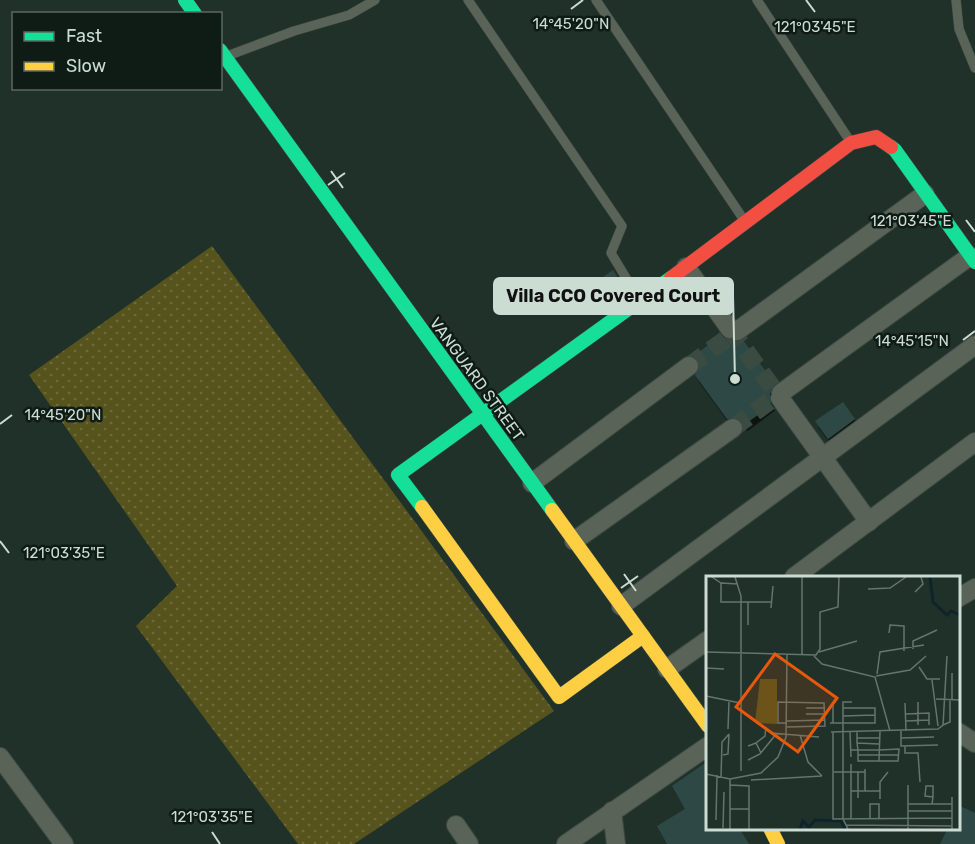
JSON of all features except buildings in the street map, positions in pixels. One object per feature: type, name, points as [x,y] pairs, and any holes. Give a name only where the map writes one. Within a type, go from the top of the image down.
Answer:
[{"type":"street","name":"VANGUARD STREET","points":[[223,54],[706,723]]},
{"type":"street","points":[[643,636],[559,697],[398,477],[686,267],[851,143],[876,137],[895,150],[973,259],[781,395],[869,522]]},
{"type":"street","points":[[686,267],[733,330],[925,194]]},
{"type":"street","points":[[621,606],[975,345]]},
{"type":"street","points":[[532,483],[689,366]]},
{"type":"street","points":[[574,541],[733,428]]},
{"type":"street","points":[[795,576],[975,442]]},
{"type":"street","points":[[960,597],[975,588]]},
{"type":"street","points":[[667,669],[706,641]]},
{"type":"street","points":[[960,733],[975,742]]},
{"type":"street","points":[[566,844],[706,747]]},
{"type":"street","points":[[3,767],[64,844]]},
{"type":"street","points":[[612,811],[616,844]]},
{"type":"street","points":[[456,825],[469,844]]},
{"type":"street","points":[[770,829],[778,844]]},
{"type":"lane","points":[[223,54],[349,15],[375,0]]},
{"type":"lane","points":[[468,0],[622,226],[611,253],[639,301]]},
{"type":"lane","points":[[596,0],[745,222]]},
{"type":"lane","points":[[757,0],[851,143]]},
{"type":"lane","points":[[956,0],[959,29],[975,68]]},
{"type":"shaded area","points":[[212,246],[554,711],[354,844],[298,844],[136,626],[177,586],[29,375]]},
{"type":"tunnel","points":[[730,329],[780,398]]},
{"type":"tunnel","points":[[689,366],[737,331]]},
{"type":"tunnel","points":[[733,428],[781,393]]},
{"type":"traffic: fast","points":[[185,0],[194,12]]},
{"type":"traffic: fast","points":[[222,53],[552,510]]},
{"type":"traffic: fast","points":[[891,147],[975,262]]},
{"type":"traffic: fast","points":[[422,507],[398,475],[671,278]]},
{"type":"traffic: slow","points":[[422,507],[559,697],[643,636]]},
{"type":"traffic: slow","points":[[552,510],[706,723]]},
{"type":"traffic: slow","points":[[770,829],[778,844]]},
{"type":"traffic: jam","points":[[671,278],[851,143],[876,137],[891,147]]},
{"type":"place","name":"Villa CCO Covered Court","points":[[735,379]]}]
